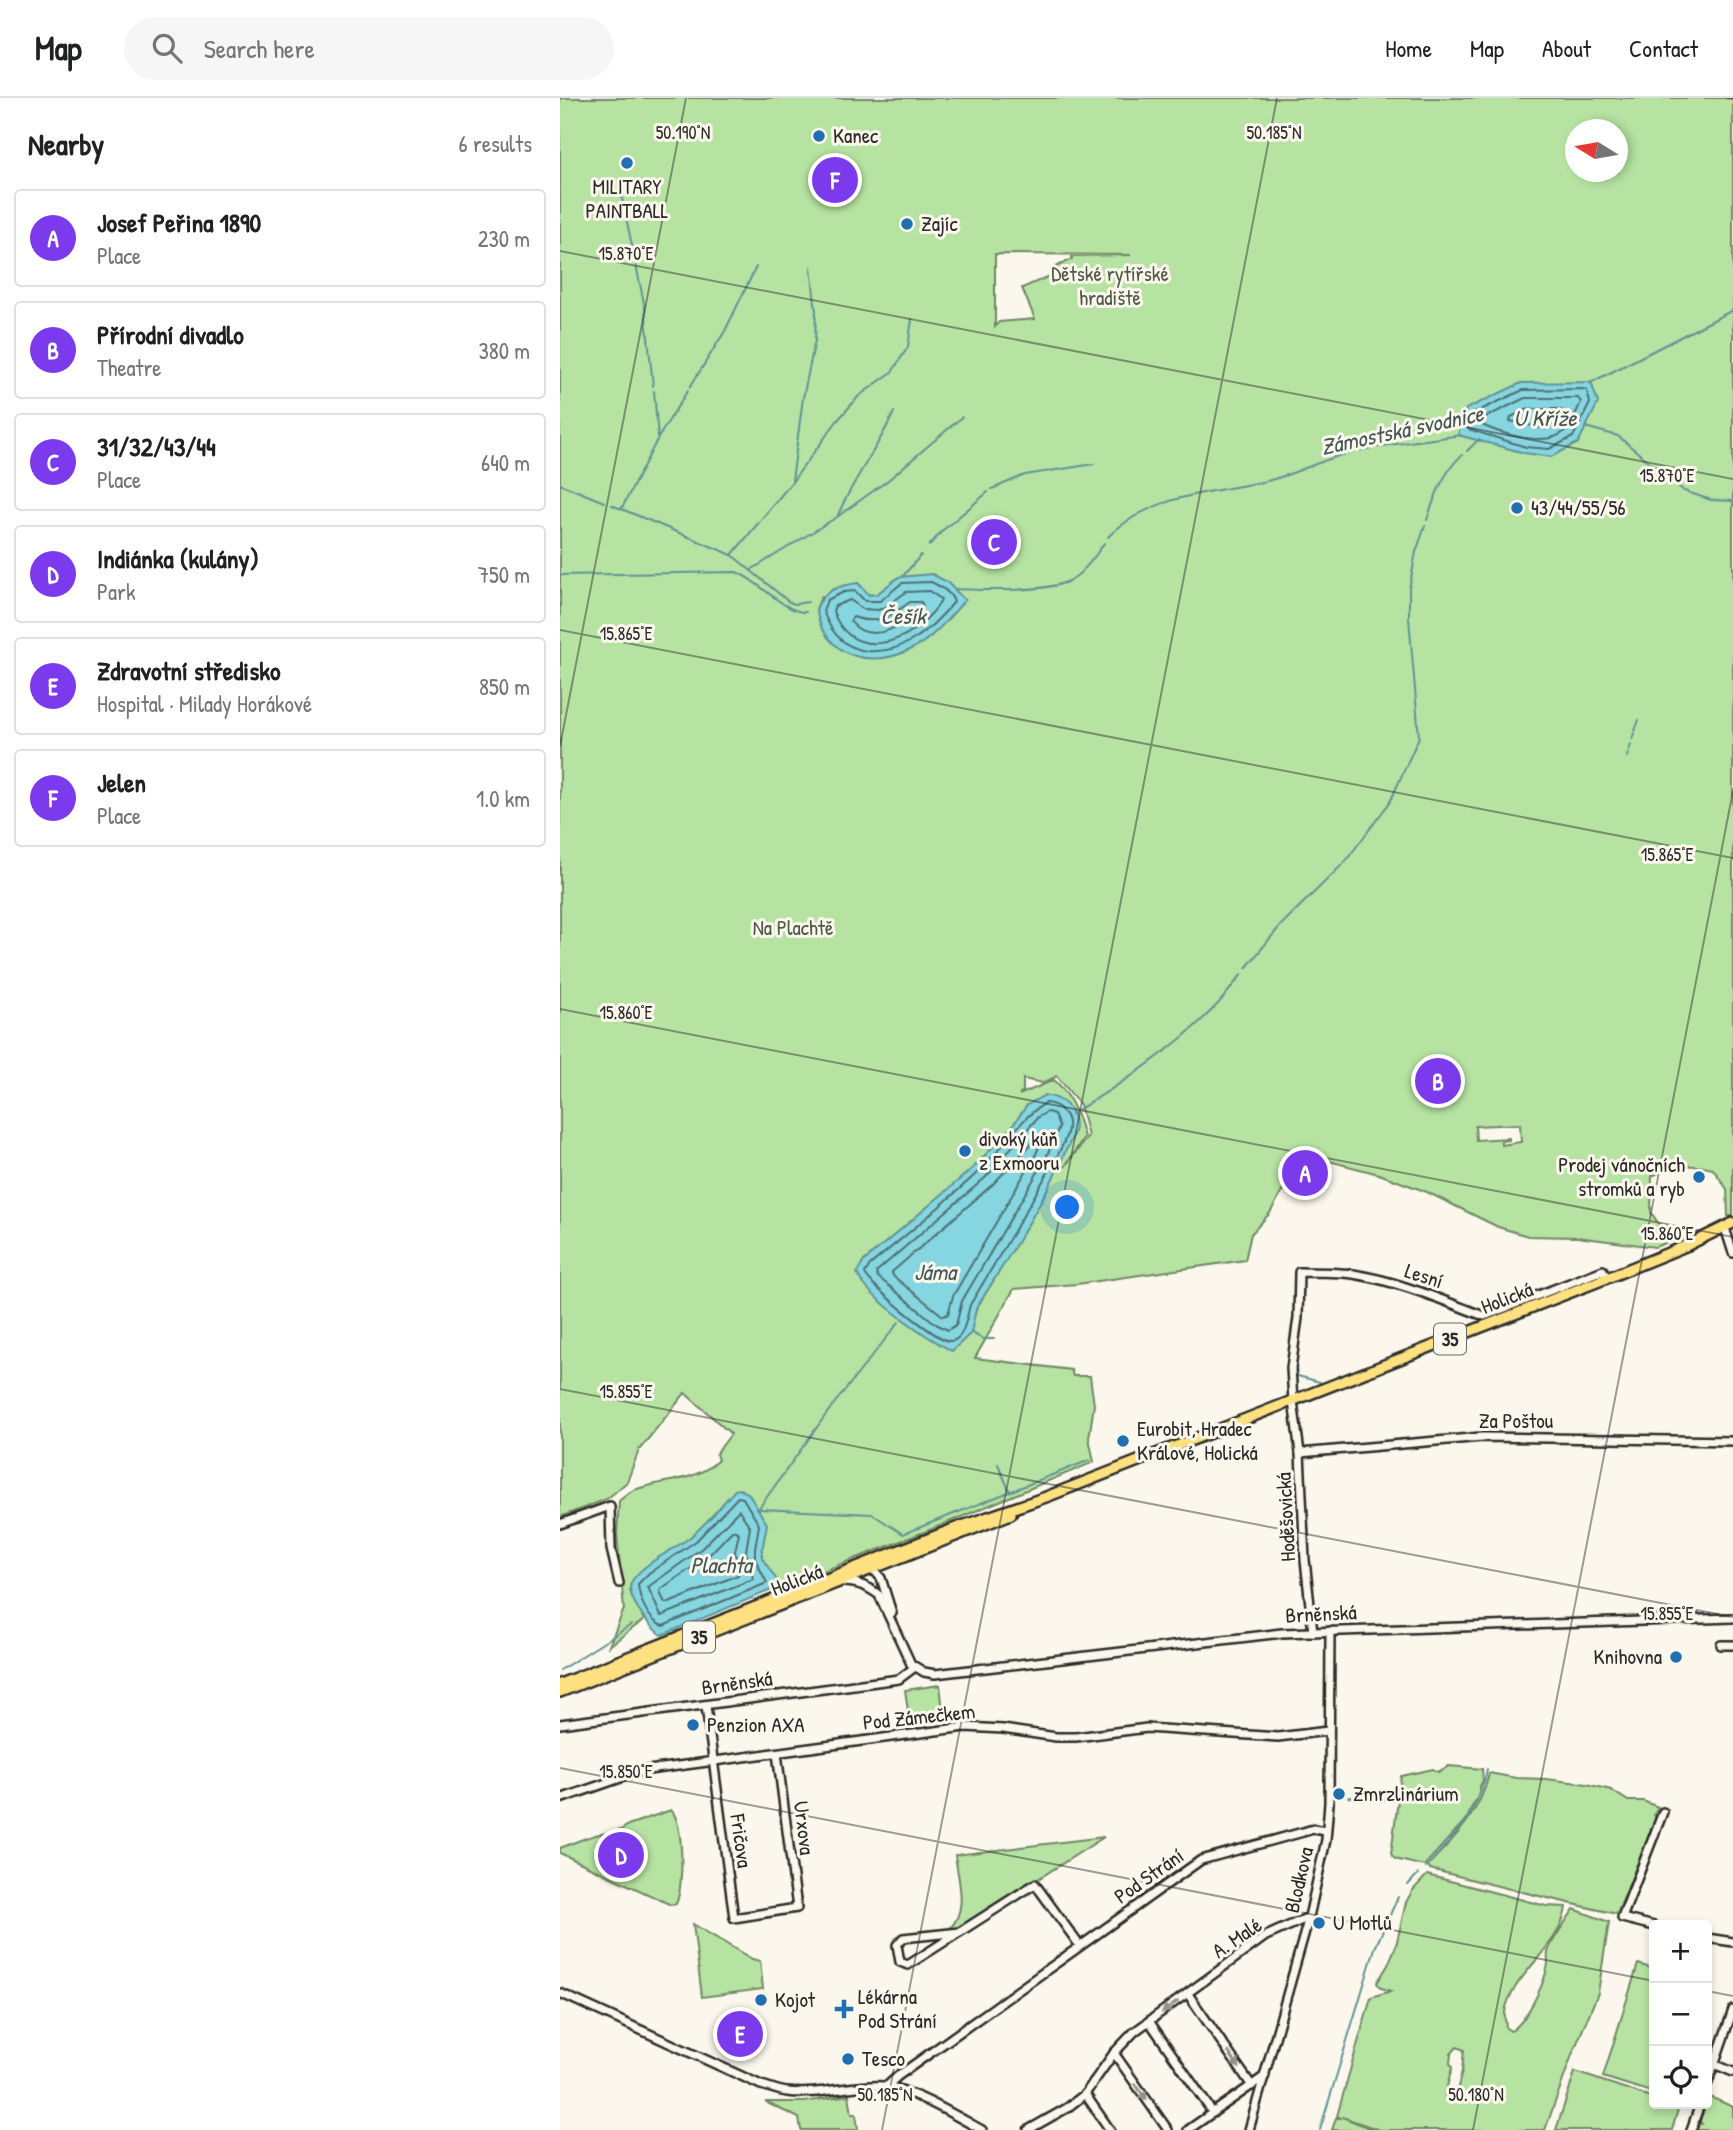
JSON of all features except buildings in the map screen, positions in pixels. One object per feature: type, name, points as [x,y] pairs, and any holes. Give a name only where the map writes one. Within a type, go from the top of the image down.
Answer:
[{"type":"main road","name":"Holická","points":[[560,1692],[874,1569],[1046,1497],[1607,1278],[1729,1226]]},
{"type":"main road","name":"Holická","points":[[560,1684],[996,1513],[1046,1497]]},
{"type":"street","points":[[1729,1226],[1733,1253]]},
{"type":"street","name":"Lesní","points":[[1293,1401],[1291,1368],[1298,1318],[1299,1272],[1354,1274],[1420,1292],[1484,1316],[1603,1270],[1607,1278]]},
{"type":"street","name":"Hoděšovická","points":[[1293,1401],[1300,1453],[1305,1560],[1313,1632]]},
{"type":"street","name":"Za Poštou","points":[[1300,1453],[1482,1437],[1733,1441]]},
{"type":"street","points":[[560,1524],[610,1506],[611,1549],[619,1583]]},
{"type":"street","points":[[881,1578],[882,1569],[888,1563]]},
{"type":"street","points":[[859,1566],[874,1569],[881,1578],[904,1653],[915,1667]]},
{"type":"street","points":[[838,1583],[857,1583],[869,1587],[879,1595],[897,1634]]},
{"type":"street","name":"Brněnská","points":[[560,1724],[899,1679],[915,1667],[935,1674],[1228,1638],[1330,1631],[1733,1618]]},
{"type":"street","name":"Blodkova","points":[[1249,2130],[1309,1917],[1326,1831],[1329,1803],[1330,1631]]},
{"type":"street","points":[[1721,1645],[1733,1645]]},
{"type":"street","name":"Fričova","points":[[706,1706],[734,1917],[797,1908]]},
{"type":"street","name":"Pod Zámečkem","points":[[560,1799],[641,1771],[964,1727],[1003,1729],[1056,1737],[1147,1728],[1278,1737],[1328,1731]]},
{"type":"street","name":"Urxova","points":[[777,1753],[797,1908]]},
{"type":"street","points":[[1649,1925],[1622,1918],[1663,1812]]},
{"type":"street","name":"Pod Strání","points":[[887,2086],[1201,1860],[1313,1829],[1326,1831]]},
{"type":"street","points":[[960,1931],[903,1938],[897,1945],[900,1962],[908,1965],[1035,1884],[1080,1946]]},
{"type":"street","name":"A. Malé","points":[[1028,2130],[1068,2108],[1085,2094],[1114,2053],[1134,2032],[1266,1937],[1309,1917]]},
{"type":"street","points":[[1712,1939],[1733,1942]]},
{"type":"street","points":[[560,1993],[761,2085],[785,2092],[810,2093],[887,2086],[982,2130]]},
{"type":"street","points":[[1188,1994],[1252,2086]]},
{"type":"street","points":[[1712,2070],[1733,2010]]},
{"type":"street","points":[[1149,2021],[1213,2113]]},
{"type":"street","points":[[1114,2053],[1168,2130]]},
{"type":"street","points":[[1714,2064],[1733,2072]]},
{"type":"street","points":[[1188,2130],[1265,2076]]},
{"type":"street","points":[[1085,2094],[1110,2130]]},
{"type":"street","points":[[1691,2130],[1698,2109]]},
{"type":"green space","points":[[560,98],[1733,98],[1733,1216],[1728,1216],[1727,1189],[1713,1169],[1682,1166],[1652,1176],[1651,1212],[1660,1226],[1678,1227],[1681,1237],[1655,1247],[1577,1237],[1528,1236],[1498,1227],[1427,1192],[1379,1174],[1329,1161],[1294,1170],[1270,1213],[1251,1234],[1245,1260],[1077,1284],[1014,1289],[975,1358],[1071,1370],[1073,1376],[1090,1376],[1094,1405],[1089,1438],[1094,1462],[782,1587],[641,1613],[644,1620],[609,1646],[624,1609],[617,1534],[619,1501],[643,1487],[699,1473],[718,1460],[716,1454],[731,1434],[685,1393],[639,1450],[627,1482],[607,1499],[560,1517]],"holes":[[[995,254],[1131,255],[1072,256],[1072,259],[1054,268],[1050,276],[1022,288],[1035,319],[999,322],[995,327]],[[899,577],[965,600],[930,637],[816,609],[821,597],[858,583],[869,595],[877,594]],[[1057,1076],[1080,1105],[1088,1136],[1064,1168],[1084,1137],[1073,1106],[1054,1080],[1019,1095],[1023,1091],[1023,1079],[1043,1083]],[[1520,1124],[1521,1142],[1501,1145],[1501,1141],[1509,1138],[1476,1140],[1475,1126]]]},
{"type":"green space","points":[[940,1685],[944,1719],[910,1724],[905,1690]]},
{"type":"green space","points":[[1449,1766],[1482,1769],[1483,1781],[1469,1816],[1424,1866],[1395,1859],[1391,1854],[1401,1776],[1433,1769],[1438,1772]]},
{"type":"green space","points":[[1489,1773],[1587,1784],[1611,1790],[1628,1801],[1643,1801],[1658,1807],[1617,1914],[1430,1869],[1428,1865],[1473,1812]]},
{"type":"green space","points":[[671,1810],[678,1828],[681,1856],[679,1896],[676,1904],[671,1905],[560,1853],[560,1848],[580,1840],[618,1831]]},
{"type":"green space","points":[[1104,1837],[963,1927],[949,1929],[959,1913],[961,1894],[955,1855]]},
{"type":"green space","points":[[1427,1875],[1546,1906],[1566,1907],[1555,1935],[1509,1999],[1505,2016],[1506,2028],[1511,2031],[1522,2020],[1538,1994],[1548,1967],[1550,1947],[1574,1909],[1609,1922],[1598,1993],[1545,2130],[1380,2130],[1342,2117],[1375,2130],[1332,2130],[1336,2118],[1341,2118],[1337,2116],[1371,1997],[1391,1991],[1381,1988],[1377,1983],[1396,1946],[1406,1902]],"holes":[[[1457,2047],[1464,2050],[1455,2099],[1446,2100],[1452,2068],[1451,2054]]]},
{"type":"green space","points":[[693,1924],[752,1959],[760,1961],[763,1989],[702,1997]]},
{"type":"green space","points":[[1638,1964],[1649,1967],[1649,2091],[1603,2077]]},
{"type":"green space","points":[[1575,2072],[1649,2096],[1649,2109],[1678,2109],[1672,2130],[1556,2130]]},
{"type":"green space","points":[[849,2095],[858,2130],[801,2130],[799,2118],[765,2102],[804,2102]]},
{"type":"green space","points":[[1712,2098],[1733,2107],[1733,2130],[1697,2130],[1699,2124],[1702,2124],[1700,2121],[1704,2109],[1712,2109]]},
{"type":"water","name":"U Kříže","points":[[1591,382],[1598,403],[1578,443],[1551,457],[1458,435],[1466,409],[1521,383]]},
{"type":"water","name":"Češík","points":[[932,574],[947,582],[965,600],[931,636],[904,652],[890,657],[860,657],[833,643],[822,628],[816,609],[823,597],[832,590],[858,583],[869,595],[877,594],[899,577]]},
{"type":"water","name":"Jáma","points":[[1045,1095],[1057,1098],[1070,1109],[1075,1127],[1072,1137],[1035,1212],[976,1309],[971,1333],[952,1351],[885,1305],[857,1273],[864,1261],[974,1167],[1013,1125],[1027,1105]]},
{"type":"water","name":"Plachta","points":[[735,1490],[748,1493],[767,1524],[762,1558],[781,1586],[662,1635],[645,1619],[634,1602],[630,1587],[632,1581],[650,1563],[695,1533]]},
{"type":"waterway","points":[[621,193],[645,308],[653,386]]},
{"type":"waterway","points":[[690,387],[725,331],[756,267]]},
{"type":"waterway","points":[[792,481],[803,398],[815,340],[816,312],[811,267]]},
{"type":"waterway","name":"Zámostská svodnice","points":[[1590,383],[1733,310]]},
{"type":"waterway","points":[[732,555],[792,482],[837,421],[859,396],[892,372],[908,347],[912,319]]},
{"type":"waterway","points":[[622,508],[658,438],[688,390]]},
{"type":"waterway","points":[[654,391],[658,438]]},
{"type":"waterway","points":[[838,515],[894,412]]},
{"type":"waterway","points":[[751,570],[837,517],[887,481],[962,417]]},
{"type":"waterway","points":[[1585,427],[1618,436],[1684,491],[1711,500],[1733,501]]},
{"type":"waterway","name":"Zámostská svodnice","points":[[1108,537],[1143,512],[1183,497],[1267,481],[1363,450],[1461,435]]},
{"type":"waterway","points":[[1467,451],[1479,439]]},
{"type":"waterway","points":[[1427,520],[1445,477],[1462,455]]},
{"type":"waterway","points":[[992,489],[1025,475],[1094,464]]},
{"type":"waterway","name":"Zámostská svodnice","points":[[560,484],[604,502]]},
{"type":"waterway","points":[[929,546],[942,531],[988,492]]},
{"type":"waterway","name":"Zámostská svodnice","points":[[612,505],[732,555],[789,602],[808,602]]},
{"type":"waterway","points":[[1246,968],[1281,925],[1345,862],[1390,802],[1419,737],[1409,589],[1416,552],[1425,526]]},
{"type":"waterway","name":"Zámostská svodnice","points":[[955,589],[1014,590],[1060,584],[1081,572],[1104,543]]},
{"type":"waterway","points":[[903,576],[921,555]]},
{"type":"waterway","points":[[560,575],[736,572],[780,602],[806,612]]},
{"type":"waterway","points":[[1632,739],[1639,720]]},
{"type":"waterway","points":[[1627,757],[1631,744]]},
{"type":"waterway","points":[[1071,1114],[1128,1078],[1182,1038],[1219,1003],[1242,974]]},
{"type":"waterway","points":[[759,1508],[830,1409],[899,1322]]},
{"type":"waterway","points":[[972,1333],[983,1339],[994,1339]]},
{"type":"waterway","points":[[1294,1375],[1320,1382]]},
{"type":"waterway","points":[[760,1509],[872,1514],[903,1534],[1090,1460]]},
{"type":"waterway","points":[[998,1464],[1010,1492]]},
{"type":"waterway","points":[[560,1670],[631,1625]]},
{"type":"waterway","points":[[1426,1867],[1472,1810],[1484,1784],[1487,1769]]},
{"type":"waterway","points":[[1349,1797],[1385,1800]]},
{"type":"waterway","points":[[1408,1885],[1418,1874]]},
{"type":"waterway","points":[[1320,2130],[1375,1948],[1398,1897]]},
{"type":"place","name":"Kanec","points":[[819,136]]},
{"type":"place","name":"MILITARY PAINTBALL","points":[[627,163]]},
{"type":"place","name":"Jelen","points":[[835,180]]},
{"type":"place","name":"Zajíc","points":[[907,224]]},
{"type":"place","name":"43/44/55/56","points":[[1517,508]]},
{"type":"place","name":"31/32/43/44","points":[[994,542]]},
{"type":"place","name":"Přírodní divadlo","points":[[1438,1081]]},
{"type":"place","name":"divoký kůň z Exmooru","points":[[965,1151]]},
{"type":"place","name":"Josef Peřina 1890","points":[[1305,1173]]},
{"type":"place","name":"Prodej vánočních stromků a ryb","points":[[1699,1177]]},
{"type":"place","name":"Eurobit, Hradec Králové, Holická","points":[[1123,1441]]},
{"type":"place","name":"Knihovna","points":[[1676,1657]]},
{"type":"place","name":"Penzion AXA","points":[[693,1725]]},
{"type":"place","name":"Zmrzlinárium","points":[[1339,1794]]},
{"type":"place","name":"Indiánka (kulány)","points":[[621,1855]]},
{"type":"place","name":"U Motlů","points":[[1319,1923]]},
{"type":"place","name":"Kojot","points":[[761,2000]]},
{"type":"place","name":"Lékárna Pod Strání","points":[[844,2009]]},
{"type":"place","name":"Zdravotní středisko","points":[[740,2034]]},
{"type":"place","name":"Tesco","points":[[848,2059]]},
{"type":"park label","name":"Dětské rytířské hradiště","points":[[1110,286]]},
{"type":"park label","name":"Na Plachtě","points":[[793,928]]}]
